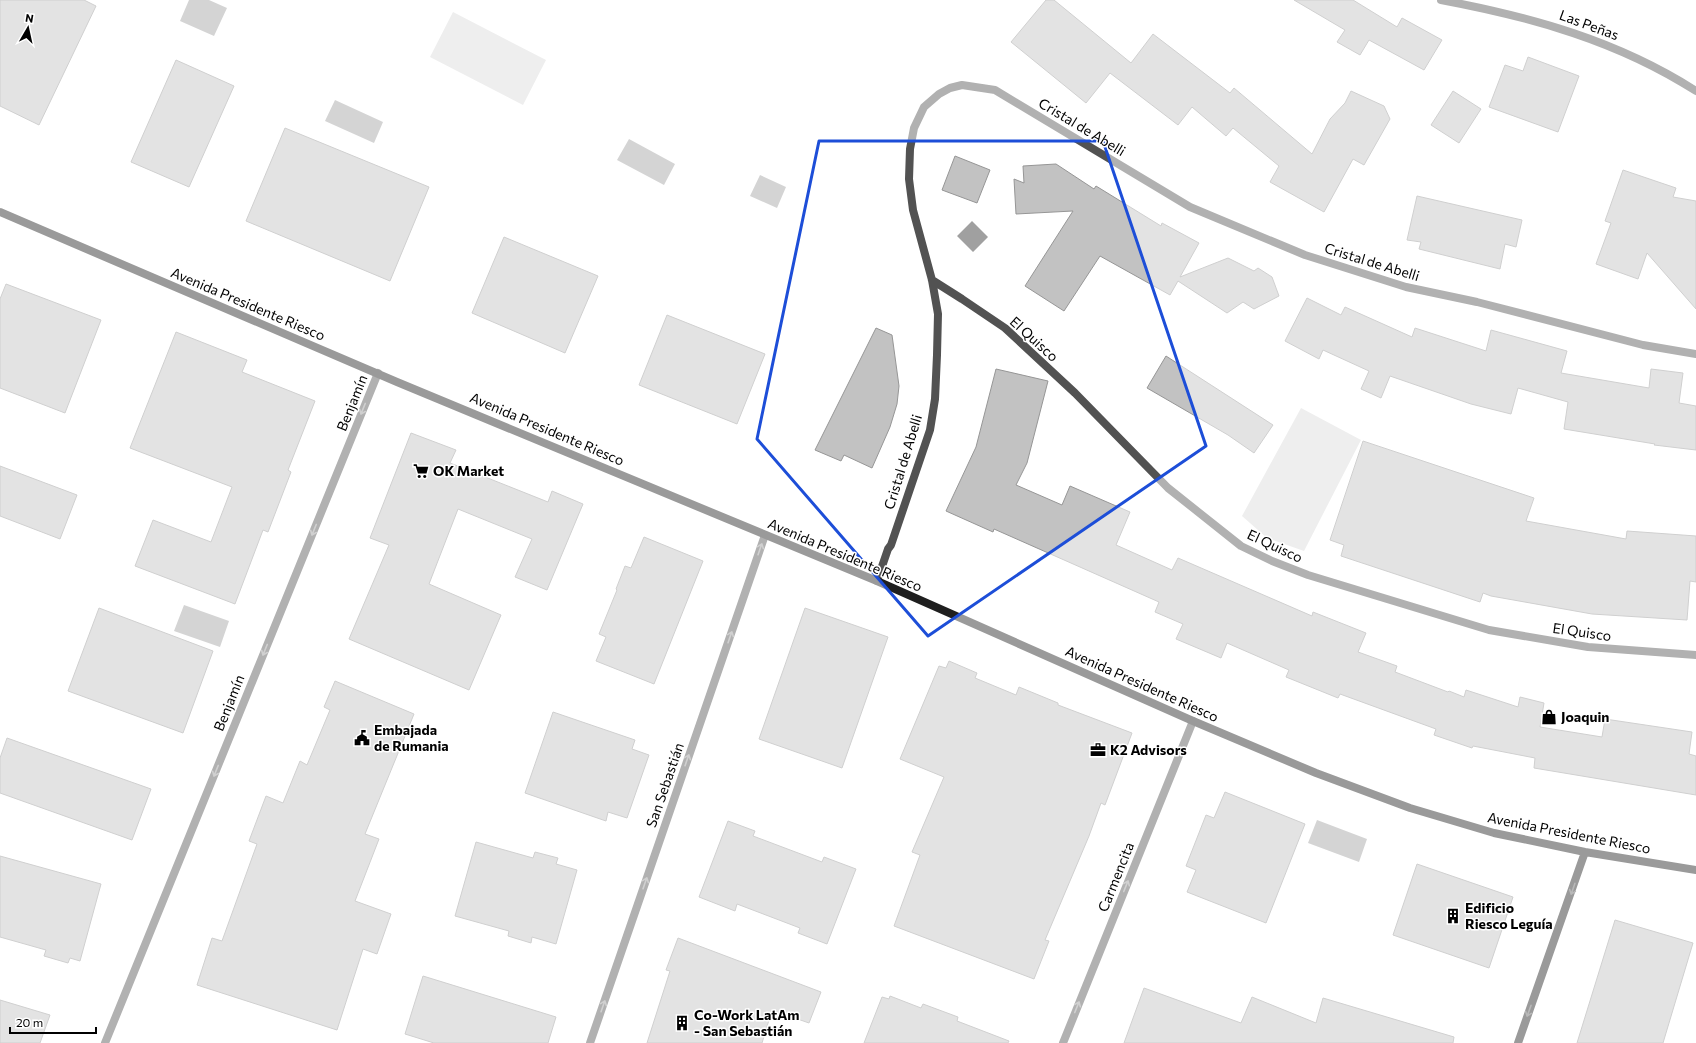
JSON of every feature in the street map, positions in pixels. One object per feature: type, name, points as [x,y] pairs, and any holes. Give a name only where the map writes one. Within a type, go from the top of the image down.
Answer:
[{"type":"main road","name":"Avenida Presidente Riesco","points":[[0,212],[378,373],[876,581],[1193,721],[1316,773],[1410,808],[1514,838],[1585,852],[1696,870]]},
{"type":"main road","points":[[1518,1043],[1585,852]]},
{"type":"street","name":"Las Peñas","points":[[1441,0],[1514,15],[1558,27],[1642,60],[1673,76],[1696,91]]},
{"type":"street","name":"Cristal de Abelli","points":[[876,581],[888,549],[891,545],[930,430],[935,399],[938,355],[938,314],[932,280],[913,210],[909,180],[910,149],[914,128],[924,107],[939,94],[950,88],[962,85],[995,90],[1190,206],[1305,255],[1406,287],[1477,302],[1643,345],[1696,354]]},
{"type":"street","name":"El Quisco","points":[[932,280],[1004,328],[1075,393],[1168,488],[1241,546],[1272,561],[1308,575],[1489,630],[1588,647],[1696,655]]},
{"type":"street","name":"Benjamín","points":[[105,1043],[378,373]]},
{"type":"street","name":"San Sebastián","points":[[590,1043],[765,535]]},
{"type":"street","name":"Carmencita","points":[[1063,1043],[1193,721]]},
{"type":"highlighted area","points":[[819,141],[1103,141],[1206,446],[928,636],[757,439]]},
{"type":"shaded area","points":[[189,0],[209,0],[227,8],[214,36],[180,21]]},
{"type":"shaded area","points":[[453,12],[546,60],[523,105],[430,57]]},
{"type":"shaded area","points":[[335,100],[383,122],[374,143],[325,121]]},
{"type":"shaded area","points":[[629,139],[675,164],[664,185],[617,160]]},
{"type":"shaded area","points":[[760,175],[786,187],[777,208],[750,196]]},
{"type":"shaded area","points":[[972,221],[988,237],[973,252],[957,236]]},
{"type":"shaded area","points":[[1301,408],[1361,440],[1304,551],[1267,538],[1242,516]]},
{"type":"shaded area","points":[[184,605],[229,621],[220,647],[174,631]]},
{"type":"shaded area","points":[[1317,820],[1367,839],[1359,862],[1308,843]]},
{"type":"building","points":[[0,0],[84,0],[96,6],[39,125],[0,106]]},
{"type":"building","points":[[1046,0],[1054,0],[1131,63],[1153,34],[1230,93],[1234,88],[1312,154],[1330,119],[1345,103],[1351,91],[1384,106],[1390,119],[1364,165],[1353,159],[1324,212],[1270,182],[1279,166],[1233,128],[1226,136],[1192,107],[1178,125],[1110,73],[1086,103],[1011,42]]},
{"type":"building","points":[[1294,0],[1353,0],[1397,27],[1402,18],[1442,40],[1424,70],[1369,40],[1360,55],[1337,42],[1345,30]]},
{"type":"building","points":[[1528,57],[1579,76],[1558,132],[1489,107],[1505,65],[1523,71]]},
{"type":"building","points":[[176,60],[234,86],[189,187],[131,162]]},
{"type":"building","points":[[1453,91],[1481,109],[1459,143],[1431,125]]},
{"type":"building","points":[[285,128],[429,187],[390,281],[246,221]]},
{"type":"building","points":[[955,156],[990,170],[977,203],[942,190]]},
{"type":"building","points":[[1056,164],[1094,189],[1096,186],[1161,226],[1162,223],[1199,243],[1180,277],[1228,258],[1254,271],[1258,268],[1272,277],[1279,296],[1254,309],[1243,302],[1227,313],[1178,281],[1170,295],[1100,256],[1064,311],[1025,286],[1073,211],[1016,214],[1014,179],[1024,183],[1023,166]]},
{"type":"building","points":[[1623,170],[1676,188],[1673,197],[1696,201],[1696,309],[1647,253],[1638,279],[1596,264],[1611,223],[1605,221]]},
{"type":"building","points":[[1417,196],[1522,220],[1516,247],[1505,244],[1500,269],[1419,249],[1421,242],[1407,240]]},
{"type":"building","points":[[504,237],[598,276],[565,353],[472,313]]},
{"type":"building","points":[[6,284],[101,320],[65,413],[0,388],[0,299]]},
{"type":"building","points":[[1307,298],[1341,315],[1345,307],[1412,337],[1415,328],[1486,351],[1491,330],[1567,351],[1561,373],[1649,388],[1651,369],[1683,373],[1679,403],[1696,406],[1696,450],[1654,445],[1655,444],[1564,429],[1568,402],[1518,388],[1511,414],[1471,404],[1390,376],[1381,398],[1361,389],[1369,371],[1323,350],[1319,359],[1285,341]]},
{"type":"building","points":[[667,315],[765,354],[737,424],[639,385]]},
{"type":"building","points":[[876,328],[892,335],[899,386],[897,404],[890,427],[872,468],[844,455],[841,461],[815,450]]},
{"type":"building","points":[[176,332],[247,360],[242,372],[315,401],[288,470],[291,472],[268,532],[263,530],[235,604],[135,566],[153,520],[211,542],[232,487],[130,448]]},
{"type":"building","points":[[1166,356],[1273,425],[1254,453],[1228,435],[1147,388]]},
{"type":"building","points":[[996,369],[1048,381],[1027,463],[1016,485],[1062,505],[1070,486],[1130,512],[1116,545],[1172,570],[1178,558],[1312,616],[1313,612],[1366,633],[1358,652],[1397,666],[1395,672],[1464,697],[1466,690],[1518,707],[1520,697],[1544,703],[1540,727],[1602,737],[1605,719],[1692,732],[1689,754],[1696,756],[1696,795],[1534,768],[1535,758],[1473,746],[1472,748],[1434,735],[1436,729],[1340,694],[1338,698],[1286,677],[1289,670],[1227,643],[1221,658],[1176,639],[1183,624],[1155,612],[1159,602],[994,529],[993,532],[946,511],[976,447]]},
{"type":"building","points":[[411,433],[456,450],[450,463],[548,502],[552,491],[583,504],[547,590],[515,577],[532,539],[458,509],[429,584],[501,615],[469,690],[349,639],[389,545],[370,538]]},
{"type":"building","points":[[1363,441],[1534,498],[1526,521],[1626,539],[1627,531],[1696,536],[1696,582],[1690,581],[1687,620],[1592,614],[1491,596],[1483,593],[1480,602],[1341,556],[1344,545],[1330,540]]},
{"type":"building","points":[[0,466],[77,495],[60,539],[0,516]]},
{"type":"building","points":[[644,537],[703,561],[654,684],[596,661],[606,637],[599,634],[617,590],[616,589],[625,566],[631,568]]},
{"type":"building","points":[[99,608],[213,651],[183,733],[68,691]]},
{"type":"building","points":[[805,608],[888,637],[842,768],[759,739]]},
{"type":"building","points":[[949,661],[977,673],[975,678],[1016,695],[1019,687],[1058,703],[1058,705],[1132,733],[1105,805],[1101,803],[1089,836],[1045,940],[1049,941],[1034,979],[894,926],[920,855],[912,852],[944,777],[900,759],[939,666],[946,668]]},
{"type":"building","points":[[335,681],[414,714],[365,834],[379,839],[355,901],[391,914],[377,954],[363,949],[337,1030],[197,985],[212,938],[222,941],[257,844],[249,841],[266,796],[283,803],[300,761],[307,765],[330,710],[324,707]]},
{"type":"building","points":[[553,712],[635,740],[632,749],[649,755],[627,818],[608,812],[606,821],[525,793]]},
{"type":"building","points":[[7,738],[151,789],[132,840],[0,793],[0,758]]},
{"type":"building","points":[[1225,792],[1305,824],[1266,923],[1187,892],[1196,870],[1186,866],[1206,815],[1214,818]]},
{"type":"building","points":[[728,821],[755,831],[753,836],[822,862],[824,857],[856,869],[827,944],[798,933],[800,928],[737,904],[735,911],[699,897]]},
{"type":"building","points":[[476,842],[533,858],[535,852],[558,858],[556,864],[577,870],[556,944],[532,937],[531,943],[508,936],[509,931],[455,916]]},
{"type":"building","points":[[0,856],[101,884],[80,961],[70,958],[68,963],[44,956],[46,950],[0,937]]},
{"type":"building","name":"Edificio Riesco Leguía","points":[[1417,864],[1513,897],[1489,968],[1393,935]]},
{"type":"building","points":[[1615,920],[1693,943],[1663,1043],[1577,1043]]},
{"type":"building","points":[[678,938],[821,992],[809,1023],[772,1010],[762,1043],[647,1043],[670,971],[666,970]]},
{"type":"building","points":[[423,976],[556,1017],[548,1043],[434,1043],[405,1034]]},
{"type":"building","points":[[1144,988],[1241,1023],[1252,997],[1316,1023],[1323,998],[1454,1037],[1453,1043],[1124,1043]]},
{"type":"building","points":[[890,996],[921,1008],[923,1004],[958,1017],[957,1021],[1009,1041],[1008,1043],[864,1043],[882,997],[889,999]]},
{"type":"building","points":[[0,1000],[50,1015],[40,1043],[0,1043]]},
{"type":"place","name":"OK Market","points":[[421,471]]},
{"type":"place","name":"Joaquin","points":[[1549,717]]},
{"type":"place","name":"Embajada de Rumania","points":[[362,738]]},
{"type":"place","name":"K2 Advisors","points":[[1098,750]]},
{"type":"place","name":"Edificio Riesco Leguía","points":[[1453,916]]},
{"type":"place","name":"Co-Work LatAm - San Sebastián","points":[[682,1023]]}]
